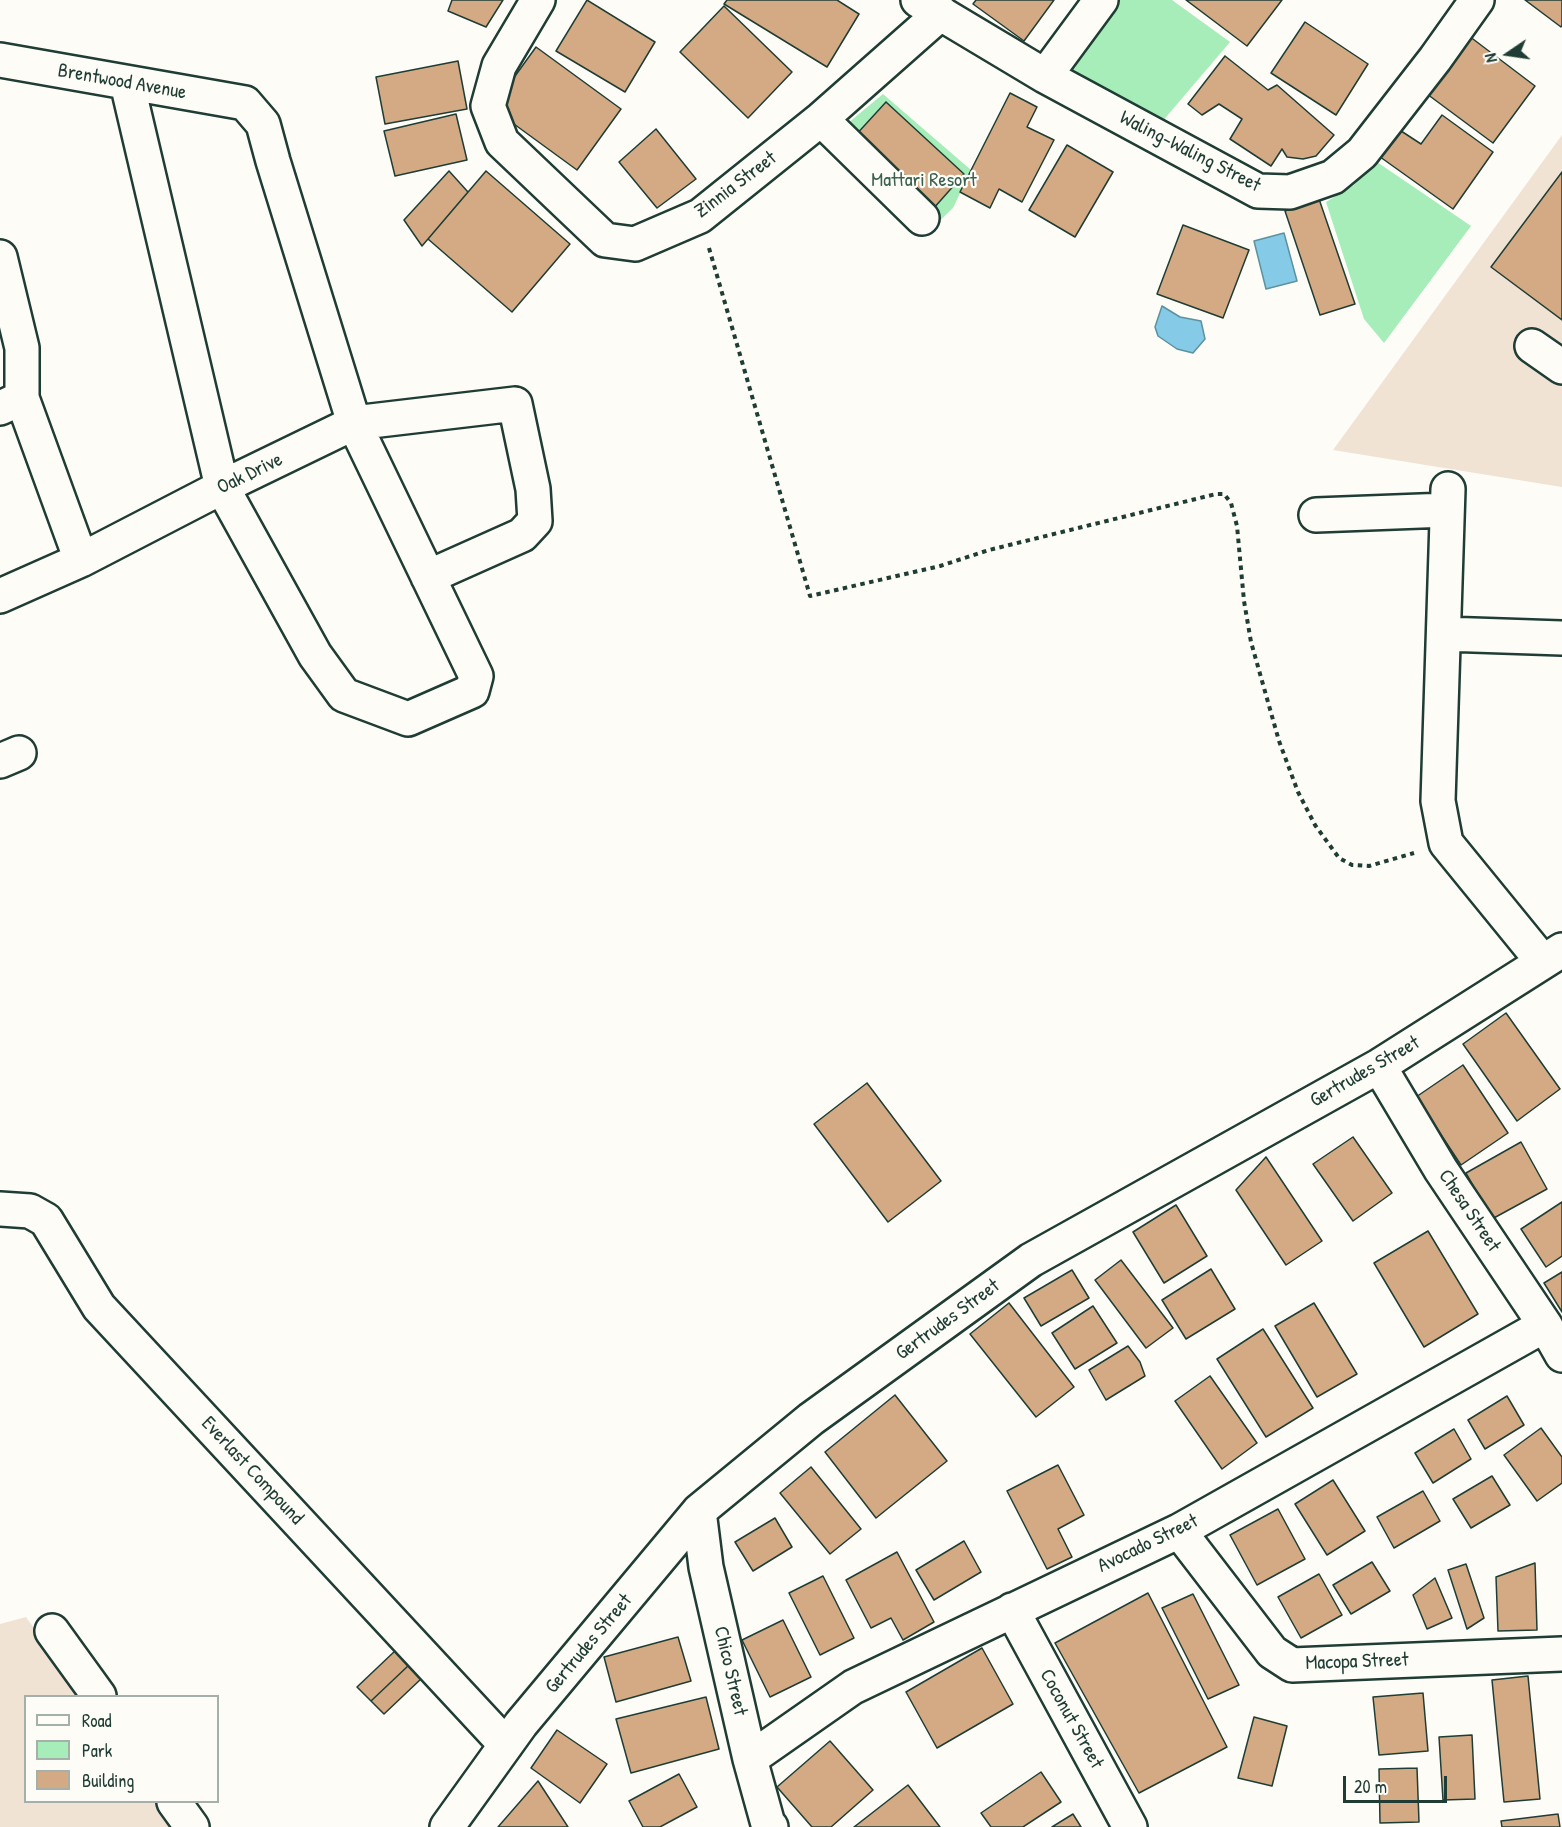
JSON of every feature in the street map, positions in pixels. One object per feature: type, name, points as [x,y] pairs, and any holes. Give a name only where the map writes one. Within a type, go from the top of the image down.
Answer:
[{"type":"street","name":"Zinnia Street","points":[[538,0],[499,66],[488,106],[502,142],[605,240],[635,244],[700,216],[821,119],[929,7]]},
{"type":"street","points":[[1045,76],[1101,0]]},
{"type":"street","name":"Waling-Waling Street","points":[[929,7],[1045,76],[1258,191],[1290,192],[1333,177],[1362,153],[1435,59],[1477,0]]},
{"type":"street","name":"Brentwood Avenue","points":[[0,60],[245,103],[263,124],[354,423]]},
{"type":"street","points":[[127,83],[222,487],[315,655],[344,695],[408,719],[472,691],[476,676],[354,423]]},
{"type":"street","points":[[821,119],[922,218]]},
{"type":"street","points":[[0,257],[22,348],[11,403],[81,560]]},
{"type":"street","points":[[1532,346],[1562,368]]},
{"type":"street","name":"Oak Drive","points":[[0,596],[81,560],[222,487],[354,423],[515,404],[533,489],[535,521],[522,535],[428,577]]},
{"type":"street","points":[[1316,514],[1447,499],[1438,801],[1446,843],[1553,956]]},
{"type":"street","points":[[1444,634],[1562,638]]},
{"type":"street","name":"Gertrudes Street","points":[[447,1827],[521,1724],[699,1511],[811,1419],[1031,1260],[1379,1065],[1553,956]]},
{"type":"street","name":"Chesa Street","points":[[1379,1065],[1441,1170],[1545,1325],[1562,1355]]},
{"type":"street","name":"Everlast Compound","points":[[0,1209],[30,1211],[46,1220],[99,1307],[506,1745]]},
{"type":"street","name":"Avocado Street","points":[[750,1759],[853,1687],[1179,1531],[1545,1325]]},
{"type":"street","name":"Chico Street","points":[[699,1511],[706,1567],[750,1759],[768,1824],[771,1827]]},
{"type":"street","name":"Macopa Street","points":[[1179,1531],[1272,1653],[1292,1665],[1562,1654]]},
{"type":"street","name":"Coconut Street","points":[[1012,1610],[1130,1827]]},
{"type":"street","points":[[52,1631],[98,1695]]},
{"type":"street","points":[[175,1803],[192,1827]]},
{"type":"path","points":[[700,216],[810,596],[940,566],[988,550],[1216,494],[1224,494],[1232,503],[1237,526],[1244,601],[1251,642],[1279,741],[1298,792],[1315,825],[1339,858],[1352,865],[1369,866],[1446,843]]},
{"type":"shaded area","points":[[1562,135],[1562,487],[1333,450]]},
{"type":"shaded area","points":[[26,1617],[82,1695],[24,1695],[24,1803],[160,1803],[178,1827],[0,1827],[0,1624]]},
{"type":"green space","points":[[1110,0],[1172,0],[1230,42],[1161,123],[1068,70]]},
{"type":"green space","name":"Mattari Resort","points":[[883,94],[971,170],[953,208],[923,237],[830,138]]},
{"type":"green space","points":[[1374,160],[1471,226],[1384,343],[1364,319],[1326,202],[1354,185]]},
{"type":"water","points":[[1284,233],[1297,281],[1266,289],[1254,241]]},
{"type":"water","points":[[1162,306],[1180,317],[1201,321],[1205,339],[1193,353],[1177,349],[1158,336],[1155,327]]},
{"type":"building","points":[[452,0],[503,0],[486,27],[448,11]]},
{"type":"building","points":[[587,0],[655,42],[625,92],[556,51]]},
{"type":"building","points":[[727,0],[837,0],[859,14],[827,67],[724,4]]},
{"type":"building","points":[[976,0],[1054,0],[1024,41],[973,4]]},
{"type":"building","points":[[1186,0],[1282,0],[1247,46]]},
{"type":"building","points":[[1525,0],[1562,0],[1561,27]]},
{"type":"building","points":[[724,6],[792,72],[748,118],[680,52]]},
{"type":"building","points":[[1305,22],[1368,64],[1336,115],[1271,73]]},
{"type":"building","points":[[1469,36],[1535,86],[1493,143],[1427,94]]},
{"type":"building","points":[[536,47],[621,109],[577,170],[492,108]]},
{"type":"building","points":[[1225,56],[1268,90],[1277,85],[1334,135],[1316,156],[1303,159],[1287,157],[1282,149],[1271,166],[1230,139],[1242,119],[1219,104],[1202,115],[1188,104]]},
{"type":"building","points":[[458,61],[467,109],[385,124],[376,77]]},
{"type":"building","points":[[1010,93],[1037,107],[1027,127],[1054,140],[1022,202],[999,189],[990,208],[960,192]]},
{"type":"building","points":[[886,102],[964,174],[933,209],[854,137]]},
{"type":"building","points":[[456,114],[467,160],[395,176],[384,131]]},
{"type":"building","points":[[1442,115],[1493,152],[1453,209],[1376,154],[1395,127],[1421,144]]},
{"type":"building","points":[[656,129],[696,179],[657,208],[619,162]]},
{"type":"building","points":[[1067,145],[1113,172],[1075,237],[1029,210]]},
{"type":"building","points":[[449,171],[468,192],[422,246],[404,220]]},
{"type":"building","points":[[486,171],[570,244],[512,312],[428,239]]},
{"type":"building","points":[[1562,172],[1562,320],[1491,267]]},
{"type":"building","points":[[1319,199],[1355,304],[1320,315],[1285,211]]},
{"type":"building","points":[[1183,225],[1249,250],[1223,318],[1157,294]]},
{"type":"building","points":[[1506,1013],[1560,1089],[1517,1121],[1463,1044]]},
{"type":"building","points":[[1463,1065],[1508,1133],[1461,1165],[1416,1097]]},
{"type":"building","points":[[867,1083],[941,1181],[888,1222],[814,1124]]},
{"type":"building","points":[[1353,1137],[1392,1193],[1353,1221],[1313,1164]]},
{"type":"building","points":[[1521,1142],[1547,1189],[1492,1219],[1466,1173]]},
{"type":"building","points":[[1266,1157],[1322,1241],[1286,1265],[1236,1190]]},
{"type":"building","points":[[1562,1202],[1562,1256],[1546,1267],[1521,1229]]},
{"type":"building","points":[[1176,1205],[1207,1256],[1164,1283],[1133,1232]]},
{"type":"building","points":[[1428,1231],[1478,1314],[1424,1347],[1374,1263]]},
{"type":"building","points":[[1121,1260],[1173,1328],[1146,1348],[1095,1280]]},
{"type":"building","points":[[1211,1269],[1235,1309],[1186,1339],[1162,1300]]},
{"type":"building","points":[[1072,1270],[1089,1298],[1041,1326],[1024,1298]]},
{"type":"building","points":[[1562,1272],[1562,1312],[1544,1283]]},
{"type":"building","points":[[1009,1303],[1074,1387],[1036,1417],[970,1334]]},
{"type":"building","points":[[1314,1303],[1357,1374],[1317,1397],[1275,1326]]},
{"type":"building","points":[[1093,1306],[1117,1343],[1075,1369],[1052,1333]]},
{"type":"building","points":[[1263,1329],[1313,1408],[1266,1437],[1217,1359]]},
{"type":"building","points":[[1128,1346],[1140,1362],[1145,1376],[1106,1400],[1089,1370]]},
{"type":"building","points":[[1210,1376],[1257,1443],[1222,1469],[1175,1401]]},
{"type":"building","points":[[895,1395],[947,1461],[876,1518],[825,1452]]},
{"type":"building","points":[[1507,1396],[1524,1425],[1485,1449],[1468,1420]]},
{"type":"building","points":[[1541,1428],[1562,1457],[1562,1483],[1537,1501],[1504,1455]]},
{"type":"building","points":[[1454,1429],[1471,1459],[1433,1483],[1415,1453]]},
{"type":"building","points":[[1058,1465],[1084,1515],[1058,1529],[1072,1557],[1047,1569],[1007,1491]]},
{"type":"building","points":[[811,1467],[861,1529],[830,1554],[780,1493]]},
{"type":"building","points":[[1492,1476],[1510,1505],[1471,1528],[1453,1499]]},
{"type":"building","points":[[1333,1480],[1365,1531],[1327,1555],[1295,1504]]},
{"type":"building","points":[[1423,1491],[1440,1521],[1394,1548],[1377,1517]]},
{"type":"building","points":[[1278,1509],[1305,1559],[1257,1585],[1230,1535]]},
{"type":"building","points":[[775,1518],[792,1547],[753,1571],[735,1542]]},
{"type":"building","points":[[964,1541],[981,1572],[934,1600],[916,1570]]},
{"type":"building","points":[[897,1552],[934,1622],[903,1640],[891,1618],[871,1628],[846,1580]]},
{"type":"building","points":[[1372,1562],[1390,1591],[1351,1614],[1333,1585]]},
{"type":"building","points":[[1535,1563],[1537,1630],[1498,1631],[1496,1577]]},
{"type":"building","points":[[1466,1564],[1484,1618],[1467,1629],[1448,1570]]},
{"type":"building","points":[[1319,1574],[1342,1615],[1301,1638],[1278,1597]]},
{"type":"building","points":[[823,1576],[854,1638],[820,1655],[789,1593]]},
{"type":"building","points":[[1435,1578],[1452,1618],[1427,1629],[1413,1595]]},
{"type":"building","points":[[1148,1593],[1227,1747],[1139,1793],[1055,1643]]},
{"type":"building","points":[[1193,1594],[1239,1685],[1208,1699],[1162,1608]]},
{"type":"building","points":[[783,1620],[811,1677],[770,1697],[742,1640]]},
{"type":"building","points":[[678,1637],[691,1681],[616,1702],[604,1657]]},
{"type":"building","points":[[982,1648],[1013,1704],[937,1748],[906,1692]]},
{"type":"building","points":[[396,1650],[409,1665],[371,1701],[357,1687]]},
{"type":"building","points":[[409,1665],[422,1678],[384,1714],[371,1701]]},
{"type":"building","points":[[1528,1676],[1540,1799],[1504,1802],[1492,1680]]},
{"type":"building","points":[[1423,1693],[1428,1751],[1379,1755],[1373,1697]]},
{"type":"building","points":[[706,1697],[719,1749],[631,1773],[616,1719]]},
{"type":"building","points":[[1254,1717],[1287,1726],[1272,1786],[1238,1778]]},
{"type":"building","points":[[557,1730],[607,1764],[580,1803],[531,1768]]},
{"type":"building","points":[[1472,1735],[1475,1799],[1443,1800],[1439,1737]]},
{"type":"building","points":[[830,1741],[873,1790],[831,1827],[812,1827],[777,1787]]},
{"type":"building","points":[[1417,1768],[1419,1822],[1380,1823],[1379,1769]]},
{"type":"building","points":[[1041,1772],[1061,1802],[1023,1827],[991,1827],[981,1813]]},
{"type":"building","points":[[679,1774],[697,1807],[660,1827],[643,1827],[629,1801]]},
{"type":"building","points":[[538,1781],[568,1827],[498,1827]]},
{"type":"building","points":[[908,1785],[940,1827],[854,1827]]},
{"type":"building","points":[[1073,1814],[1081,1827],[1052,1827]]},
{"type":"building","points":[[1558,1814],[1560,1827],[1502,1827],[1501,1821]]}]
